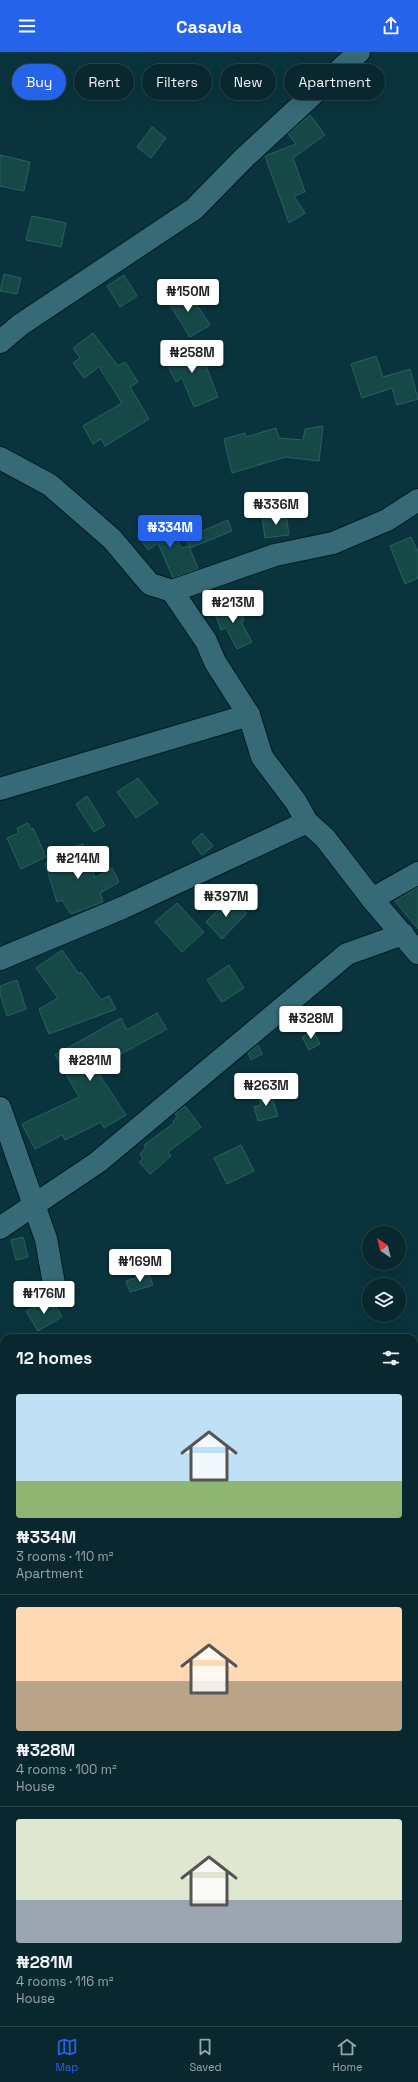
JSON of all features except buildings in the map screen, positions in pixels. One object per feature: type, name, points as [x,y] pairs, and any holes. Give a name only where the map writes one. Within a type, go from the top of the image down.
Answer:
[{"type":"street","points":[[0,342],[20,326],[194,209],[245,157],[359,52]]},
{"type":"street","points":[[0,458],[50,485],[112,539],[150,584],[172,591],[275,555],[333,543],[387,520],[418,500]]},
{"type":"street","points":[[172,591],[206,641],[215,662],[249,715],[262,757],[296,802],[307,822],[325,838],[372,899],[418,952]]},
{"type":"street","points":[[0,789],[249,715]]},
{"type":"street","points":[[0,959],[122,908],[307,822]]},
{"type":"street","points":[[372,899],[418,873]]},
{"type":"street","points":[[0,1228],[98,1162],[346,954],[403,934]]},
{"type":"street","points":[[0,1108],[33,1206],[46,1239],[54,1284],[53,1291]]}]
